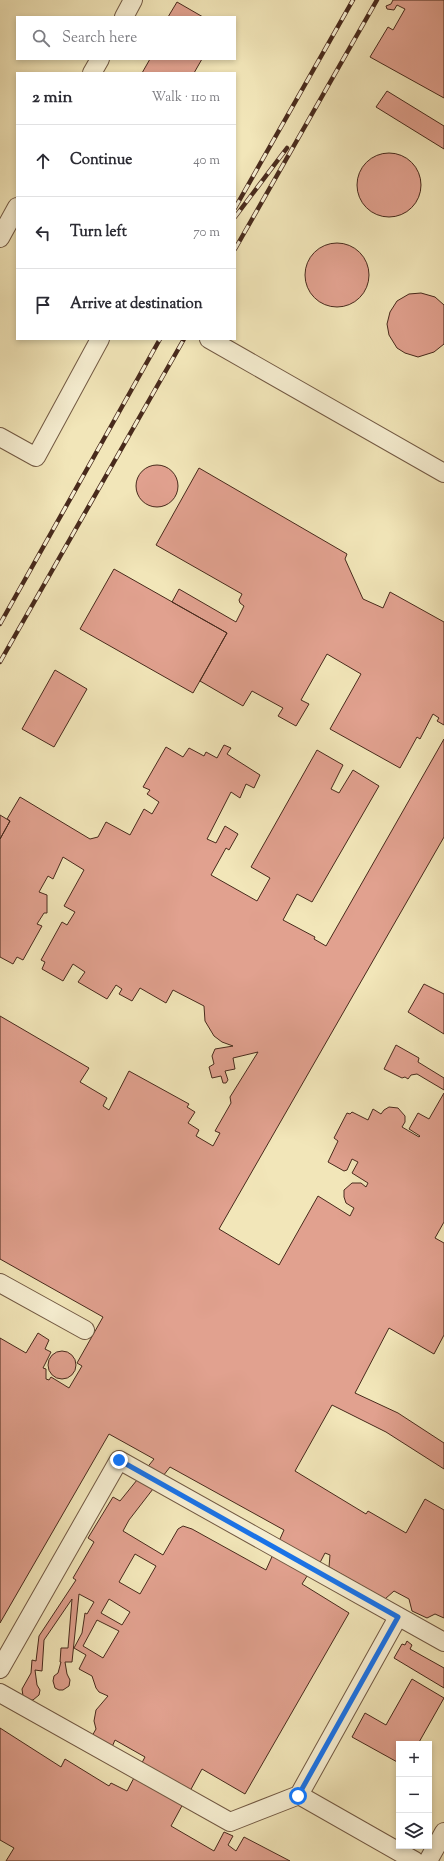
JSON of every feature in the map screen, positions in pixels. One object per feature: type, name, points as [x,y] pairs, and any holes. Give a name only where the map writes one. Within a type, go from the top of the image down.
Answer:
[{"type":"lane","points":[[125,16],[133,0]]},
{"type":"lane","points":[[93,72],[99,60]]},
{"type":"lane","points":[[0,238],[16,209]]},
{"type":"lane","points":[[0,437],[36,456],[99,340]]},
{"type":"lane","points":[[211,340],[444,473]]},
{"type":"lane","points":[[0,1283],[84,1330]]},
{"type":"lane","points":[[0,1669],[119,1460],[444,1642]]},
{"type":"lane","points":[[0,1692],[230,1822],[298,1796],[398,1617]]},
{"type":"lane","points":[[298,1796],[415,1861]]},
{"type":"lane","points":[[428,1861],[444,1832]]},
{"type":"building","points":[[393,0],[444,0],[444,98],[370,57],[388,27],[393,30],[405,9],[397,5],[394,10],[387,9],[386,6],[391,4]]},
{"type":"building","points":[[177,2],[201,16],[169,16]]},
{"type":"building","points":[[149,60],[201,60],[195,72],[143,72]]},
{"type":"building","points":[[387,91],[444,126],[444,149],[376,107]]},
{"type":"building","points":[[389,153],[401,155],[412,162],[419,173],[421,185],[419,197],[412,208],[401,215],[389,217],[377,215],[366,208],[359,197],[357,185],[359,173],[366,162],[377,155]]},
{"type":"building","points":[[337,243],[355,248],[360,252],[364,257],[369,275],[364,293],[360,298],[355,302],[337,307],[319,302],[314,298],[310,293],[305,275],[310,257],[314,252],[319,248]]},
{"type":"building","points":[[421,293],[435,297],[444,305],[444,344],[434,352],[418,357],[405,353],[397,348],[389,335],[387,324],[390,312],[397,301],[409,294]]},
{"type":"building","points":[[153,465],[161,465],[169,468],[175,474],[178,486],[175,498],[169,504],[161,507],[153,507],[145,504],[139,498],[136,490],[136,482],[139,474],[145,468]]},
{"type":"building","points":[[199,468],[347,554],[345,559],[363,599],[383,608],[390,592],[444,622],[444,725],[437,721],[439,718],[433,714],[420,739],[417,737],[400,768],[330,729],[361,674],[327,654],[301,700],[309,704],[296,726],[278,716],[283,708],[252,691],[243,706],[200,681],[227,633],[172,602],[179,589],[236,622],[244,606],[239,600],[242,594],[156,545]]},
{"type":"building","points":[[114,569],[227,633],[193,693],[80,629]]},
{"type":"building","points":[[55,670],[87,689],[54,747],[22,729]]},
{"type":"building","points":[[444,739],[444,837],[219,1229],[279,1265],[318,1196],[350,1216],[354,1208],[346,1203],[344,1190],[352,1183],[361,1183],[366,1187],[368,1183],[352,1173],[358,1162],[352,1159],[347,1170],[344,1171],[328,1162],[338,1141],[334,1138],[347,1113],[350,1114],[352,1112],[368,1120],[373,1109],[381,1114],[389,1107],[398,1108],[405,1116],[405,1122],[402,1127],[419,1137],[420,1136],[409,1129],[418,1113],[429,1119],[444,1093],[444,1222],[435,1238],[444,1243],[444,1335],[434,1354],[389,1328],[355,1393],[398,1413],[444,1443],[444,1469],[386,1432],[332,1405],[295,1471],[366,1514],[368,1511],[406,1533],[425,1499],[444,1510],[444,1618],[435,1614],[427,1618],[412,1611],[409,1599],[394,1591],[385,1599],[329,1567],[330,1555],[325,1553],[313,1576],[309,1573],[302,1584],[349,1613],[245,1794],[202,1769],[171,1826],[214,1851],[224,1832],[233,1836],[228,1845],[236,1851],[244,1837],[290,1861],[6,1861],[14,1848],[0,1840],[0,1728],[61,1767],[65,1759],[109,1786],[111,1783],[127,1791],[145,1757],[115,1740],[112,1747],[92,1736],[96,1729],[94,1721],[96,1710],[108,1696],[99,1692],[92,1676],[79,1669],[86,1655],[74,1648],[82,1633],[85,1613],[87,1614],[94,1602],[79,1594],[72,1662],[65,1662],[67,1674],[70,1680],[69,1686],[63,1690],[59,1690],[55,1688],[53,1681],[54,1676],[58,1673],[61,1662],[61,1648],[68,1648],[72,1599],[44,1640],[42,1671],[35,1670],[37,1685],[40,1690],[39,1695],[33,1700],[28,1700],[23,1696],[22,1689],[31,1673],[32,1660],[36,1661],[39,1636],[76,1580],[73,1578],[94,1542],[88,1538],[113,1497],[120,1501],[154,1459],[109,1434],[0,1623],[0,1338],[26,1353],[38,1333],[49,1340],[45,1349],[51,1352],[43,1368],[46,1369],[46,1379],[49,1380],[51,1377],[69,1388],[82,1366],[77,1363],[103,1317],[0,1259],[0,1016],[89,1068],[80,1082],[107,1098],[103,1106],[109,1110],[129,1071],[189,1104],[187,1107],[195,1112],[188,1123],[199,1130],[196,1136],[213,1146],[220,1133],[215,1131],[231,1103],[230,1097],[258,1052],[233,1058],[235,1069],[225,1071],[228,1080],[226,1083],[223,1083],[221,1076],[212,1078],[209,1067],[214,1064],[212,1056],[215,1049],[233,1046],[222,1042],[214,1036],[205,1021],[204,1006],[173,990],[166,1003],[140,988],[132,1001],[119,994],[122,989],[116,985],[107,999],[78,982],[85,972],[73,964],[63,981],[42,969],[45,962],[41,960],[62,922],[67,925],[75,912],[64,906],[84,870],[63,857],[53,879],[48,876],[39,892],[47,895],[47,913],[44,913],[37,924],[42,926],[23,960],[17,957],[13,964],[0,957],[0,839],[10,821],[7,819],[20,797],[90,839],[98,837],[106,822],[130,835],[144,809],[152,814],[159,802],[147,794],[150,790],[143,787],[166,747],[183,757],[189,748],[204,756],[206,752],[217,758],[224,745],[231,748],[227,754],[260,775],[254,788],[246,784],[240,798],[231,792],[207,839],[216,843],[225,826],[238,834],[229,850],[226,848],[211,875],[257,901],[270,878],[251,867],[317,750],[343,765],[331,789],[339,793],[353,770],[379,786],[312,902],[297,894],[283,920],[315,937],[314,939],[326,946]],"holes":[[[170,1467],[284,1530],[266,1570],[192,1529],[183,1526],[178,1529],[163,1555],[123,1531],[129,1520]],[[135,1554],[156,1566],[140,1594],[119,1582]],[[109,1599],[130,1612],[122,1625],[101,1613]],[[97,1620],[119,1631],[103,1658],[83,1646]]]},
{"type":"building","points":[[0,815],[10,821],[0,839]]},
{"type":"building","points":[[424,984],[444,994],[444,1034],[408,1012]]},
{"type":"building","points":[[396,1045],[419,1058],[418,1062],[444,1078],[444,1090],[417,1074],[411,1075],[408,1079],[405,1077],[402,1078],[384,1069]]},
{"type":"building","points":[[62,1351],[68,1352],[72,1355],[75,1359],[75,1371],[72,1375],[68,1378],[62,1379],[56,1378],[52,1375],[49,1371],[48,1365],[49,1359],[52,1355],[56,1352]]},
{"type":"building","points":[[407,1641],[412,1645],[410,1649],[444,1668],[444,1688],[394,1658],[402,1644],[405,1645]]},
{"type":"building","points":[[412,1679],[444,1698],[420,1741],[396,1741],[396,1761],[352,1737],[365,1713],[386,1725]]},
{"type":"railway","points":[[236,206],[353,0]]},
{"type":"railway","points":[[236,247],[377,0]]},
{"type":"railway","points":[[236,216],[287,148]]},
{"type":"railway","points":[[0,624],[159,340]]},
{"type":"railway","points":[[0,662],[183,340]]},
{"type":"route","points":[[119,1460],[398,1617],[298,1796]]}]
